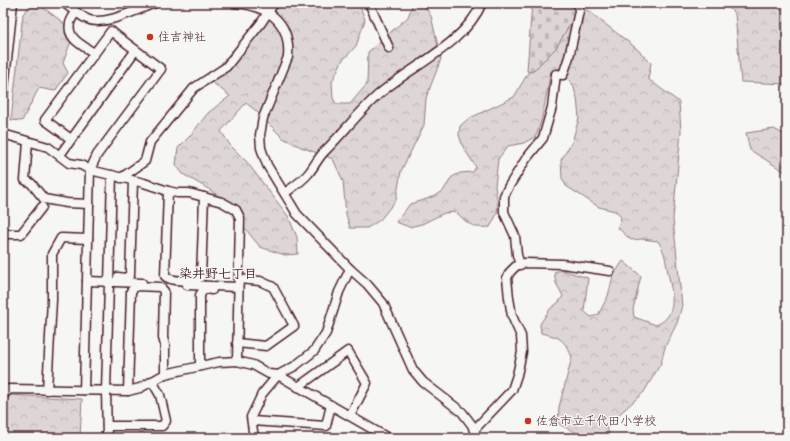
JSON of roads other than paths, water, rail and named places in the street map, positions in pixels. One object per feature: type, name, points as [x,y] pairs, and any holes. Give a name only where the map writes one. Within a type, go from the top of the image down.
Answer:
[{"type":"street","points":[[3,98],[13,3]]},
{"type":"street","points":[[64,3],[88,19],[103,21],[155,3]]},
{"type":"street","points":[[233,3],[245,4],[268,12],[275,17],[287,36],[288,57],[263,118],[260,135],[261,148],[268,165],[297,214],[350,269],[367,284],[383,303],[413,370],[423,382],[462,412],[474,430],[477,438]]},
{"type":"street","points":[[121,178],[145,162],[150,142],[194,88],[226,67],[261,23],[274,3]]},
{"type":"street","points":[[369,3],[389,48]]},
{"type":"street","points":[[285,193],[303,179],[324,152],[379,94],[430,57],[465,28],[475,16],[482,3]]},
{"type":"street","points":[[520,265],[517,255],[515,236],[504,212],[504,196],[526,159],[543,138],[552,106],[556,74],[563,75],[569,57],[579,10],[578,3]]},
{"type":"street","points":[[76,12],[70,24],[70,32],[73,39],[94,53]]},
{"type":"street","points":[[71,140],[45,120],[111,31],[135,51],[161,69],[97,155],[90,170],[84,390]]},
{"type":"street","points":[[60,155],[135,51]]},
{"type":"street","points":[[3,134],[48,147],[69,163],[80,165],[90,170],[168,191],[189,193],[204,197],[222,202],[236,210],[240,218],[236,361]]},
{"type":"street","points":[[28,142],[25,180],[31,183],[44,199],[67,203],[89,204]]},
{"type":"street","points":[[107,438],[106,391],[112,176]]},
{"type":"street","points":[[109,279],[126,278],[130,275],[133,181]]},
{"type":"street","points":[[168,191],[165,276],[169,280],[196,280],[201,277],[204,197]]},
{"type":"street","points":[[3,234],[21,234],[42,207]]},
{"type":"street","points":[[47,390],[52,300],[52,254],[61,238],[88,239]]},
{"type":"street","points":[[474,430],[512,390],[517,375],[522,352],[521,336],[512,316],[507,278],[510,272],[516,266],[524,263],[562,264],[610,270]]},
{"type":"street","points":[[254,438],[251,417],[262,394],[278,375],[295,366],[314,351],[326,334],[339,292],[350,269]]},
{"type":"street","points":[[87,279],[239,286]]},
{"type":"street","points":[[200,366],[200,295],[204,289],[239,286],[260,281],[273,287],[294,326],[266,346],[237,343]]},
{"type":"street","points":[[128,391],[131,291],[136,286],[160,287],[164,290],[163,338],[165,345],[165,374]]},
{"type":"street","points":[[298,387],[348,351],[367,384],[350,416]]},
{"type":"street","points":[[3,396],[9,389],[128,391],[140,388],[165,374],[219,362],[236,361],[253,365],[269,374],[278,375],[388,438]]},
{"type":"street","points":[[107,426],[162,426],[166,421],[160,395],[152,381]]},
{"type":"street","points":[[252,421],[326,426],[331,405]]},
{"type":"place","name":"住吉神社","points":[[150,37]]},
{"type":"place","name":"佐倉市立千代田小学校","points":[[528,421]]},
{"type":"district","name":"染井野七丁目","points":[[218,273]]}]
